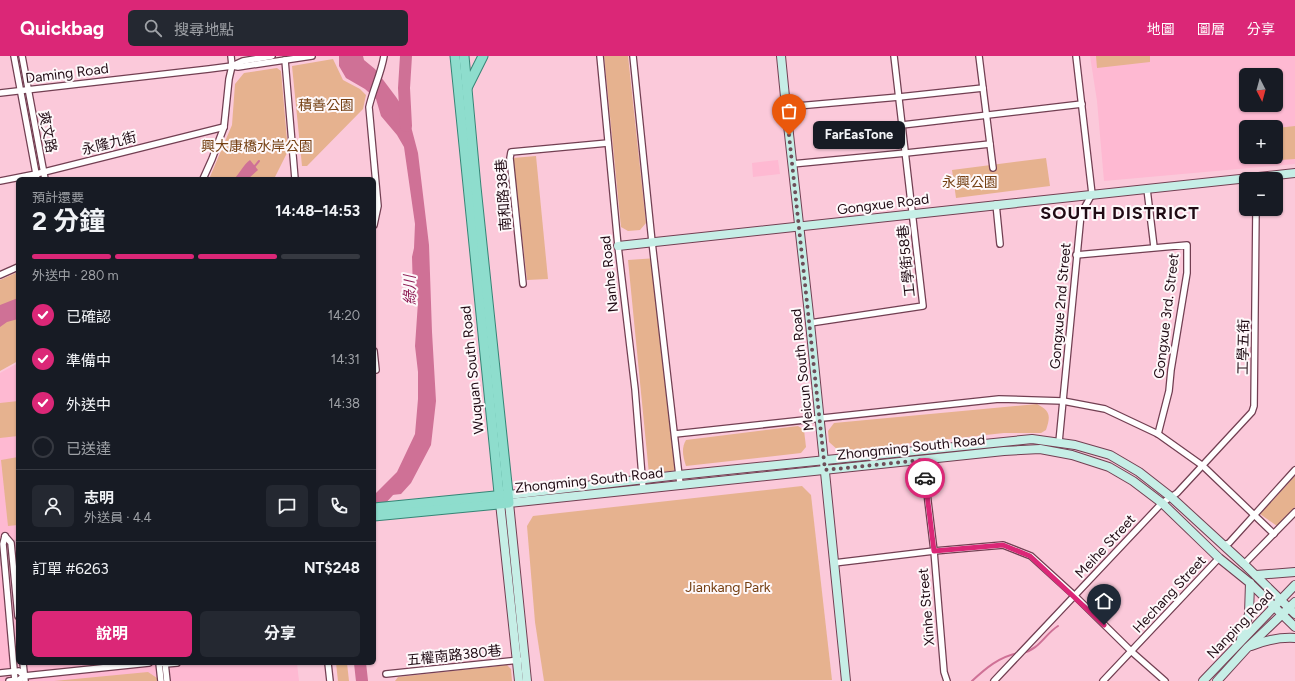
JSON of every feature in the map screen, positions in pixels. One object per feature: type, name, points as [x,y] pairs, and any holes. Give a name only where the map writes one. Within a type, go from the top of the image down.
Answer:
[{"type":"main road","points":[[446,56],[455,59]]},
{"type":"main road","name":"Wuquan South Road","points":[[464,56],[476,187],[509,499],[521,660],[519,681]]},
{"type":"main road","points":[[467,88],[483,56]]},
{"type":"main road","name":"Meicun South Road","points":[[781,56],[820,418],[846,681]]},
{"type":"main road","name":"Wuquan South Road","points":[[455,59],[499,499],[521,660],[527,681]]},
{"type":"main road","name":"Gongxue Road","points":[[1283,174],[1295,172]]},
{"type":"main road","name":"Gongxue Road","points":[[618,246],[996,204],[1239,180]]},
{"type":"main road","name":"Zhongming South Road","points":[[509,499],[680,475],[1032,439],[1058,442],[1075,445],[1110,455],[1139,472],[1171,497],[1281,600],[1293,608]]},
{"type":"main road","name":"Zhongming South Road","points":[[376,508],[644,489],[1004,451],[1049,450],[1072,455],[1109,467],[1133,481],[1162,503],[1219,558],[1250,583],[1295,627]]},
{"type":"main road","name":"Zhongming South Road","points":[[376,516],[499,499]]},
{"type":"main road","points":[[1256,575],[1295,572]]},
{"type":"main road","points":[[1240,642],[1249,614],[1250,583]]},
{"type":"main road","name":"Nanping Road","points":[[1203,681],[1295,585]]},
{"type":"main road","name":"Nanping Road","points":[[1217,681],[1247,648],[1282,614],[1293,608]]},
{"type":"main road","points":[[1247,648],[1268,640],[1278,638],[1295,638]]},
{"type":"street","name":"爽文路","points":[[14,56],[36,177]]},
{"type":"street","name":"爽文路","points":[[22,56],[45,177]]},
{"type":"street","points":[[204,177],[224,127],[229,79],[232,66],[231,56]]},
{"type":"street","name":"Daming Road","points":[[232,66],[243,61],[272,56]]},
{"type":"street","name":"Daming Road","points":[[0,93],[232,66],[238,67],[312,56]]},
{"type":"street","points":[[375,177],[369,122],[369,107],[371,95],[382,70],[384,56]]},
{"type":"street","name":"Nanhe Road","points":[[600,56],[618,246],[635,389],[644,489]]},
{"type":"street","points":[[634,56],[652,242],[680,484]]},
{"type":"street","name":"工學街58巷","points":[[810,323],[922,306],[913,214],[894,56]]},
{"type":"street","points":[[979,56],[992,168]]},
{"type":"street","points":[[1076,56],[1092,194]]},
{"type":"street","points":[[285,60],[295,177]]},
{"type":"street","points":[[786,107],[983,88]]},
{"type":"street","points":[[902,125],[1082,104]]},
{"type":"street","name":"永隆九街","points":[[36,177],[44,172],[224,127]]},
{"type":"street","name":"南和路38巷","points":[[523,284],[510,158],[511,152],[608,143]]},
{"type":"street","points":[[792,164],[990,144]]},
{"type":"street","name":"永隆九街","points":[[0,181],[16,179]]},
{"type":"street","points":[[376,187],[378,206],[376,216]]},
{"type":"street","name":"Gongxue 3rd. Street","points":[[1147,189],[1154,247],[1187,245],[1187,273],[1169,391],[1158,434]]},
{"type":"street","name":"Gongxue 2nd Street","points":[[1058,442],[1081,214],[1092,194]]},
{"type":"street","points":[[996,204],[1000,244]]},
{"type":"street","name":"工學五街","points":[[1203,466],[1252,412],[1254,406],[1256,216]]},
{"type":"street","points":[[1076,255],[1154,247]]},
{"type":"street","points":[[0,275],[16,268]]},
{"type":"street","points":[[675,434],[999,399],[1063,400],[1105,409],[1158,434],[1203,466],[1274,534]]},
{"type":"street","name":"Xinhe Street","points":[[923,460],[934,551],[944,672],[947,681]]},
{"type":"street","name":"Meihe Street","points":[[994,681],[1162,503],[1177,493],[1203,466]]},
{"type":"street","points":[[1223,545],[1229,543],[1295,470]]},
{"type":"street","points":[[1244,564],[1295,512]]},
{"type":"street","points":[[16,595],[11,543],[6,536],[3,544],[14,672],[13,681],[26,677],[131,665]]},
{"type":"street","points":[[834,563],[934,551],[1003,545],[1030,556],[1075,596],[1132,652],[1165,681]]},
{"type":"street","name":"Hechang Street","points":[[1103,681],[1132,652],[1219,558]]},
{"type":"street","name":"五權南路380巷","points":[[386,674],[521,660]]},
{"type":"street","points":[[23,665],[26,677]]},
{"type":"street","points":[[161,681],[162,665]]},
{"type":"street","points":[[163,665],[167,681]]},
{"type":"street","points":[[328,665],[330,681]]},
{"type":"street","points":[[0,673],[19,671],[26,677]]},
{"type":"shaded area","points":[[339,56],[363,56],[364,60],[375,69],[408,115],[418,153],[429,245],[436,401],[431,445],[411,483],[401,494],[376,497],[376,493],[397,472],[415,434],[418,399],[418,372],[415,346],[418,302],[416,291],[413,291],[412,257],[415,224],[404,147],[397,135],[381,116],[376,99],[365,89],[346,78],[339,66]]},
{"type":"shaded area","points":[[1090,56],[1295,56],[1295,164],[1104,181],[1097,101]]},
{"type":"shaded area","points":[[250,160],[258,170],[250,177],[235,177],[245,164]]},
{"type":"shaded area","points":[[778,160],[780,174],[753,177],[752,163]]},
{"type":"shaded area","points":[[16,299],[16,320],[7,322],[0,327],[0,305]]},
{"type":"shaded area","points":[[16,364],[16,665],[297,665],[299,681],[0,681],[0,373]]},
{"type":"green space","points":[[604,56],[628,56],[646,223],[640,230],[628,231],[621,227]]},
{"type":"green space","points":[[1096,56],[1150,56],[1150,62],[1097,68]]},
{"type":"green space","name":"積善公園","points":[[333,59],[343,80],[360,89],[366,95],[363,109],[307,166],[302,166],[292,66]]},
{"type":"green space","name":"興大康橋水岸公園","points":[[277,68],[281,71],[288,151],[275,177],[210,177],[232,125],[235,84],[244,73]]},
{"type":"green space","points":[[1295,126],[1295,159],[1283,160],[1283,127]]},
{"type":"green space","points":[[536,156],[548,279],[527,280],[513,158]]},
{"type":"green space","name":"永興公園","points":[[1046,158],[1050,186],[956,198],[952,170]]},
{"type":"green space","points":[[657,258],[677,470],[649,474],[628,260]]},
{"type":"green space","points":[[16,273],[16,362],[0,371],[0,280]]},
{"type":"green space","points":[[16,401],[16,436],[0,438],[0,403]]},
{"type":"green space","points":[[1037,404],[1047,411],[1049,417],[1046,430],[1041,433],[1004,433],[839,451],[829,442],[828,431],[834,423]]},
{"type":"green space","points":[[798,426],[804,430],[806,447],[801,453],[686,466],[683,446],[686,440]]},
{"type":"green space","points":[[16,457],[16,525],[8,526],[1,460]]},
{"type":"green space","points":[[1295,476],[1295,507],[1277,526],[1260,514]]},
{"type":"green space","name":"Jiankang Park","points":[[802,486],[811,495],[832,680],[544,681],[535,622],[527,526],[533,516]]},
{"type":"green space","points":[[336,665],[347,665],[349,681],[338,681]]},
{"type":"green space","points":[[507,665],[511,669],[512,681],[395,681],[398,677]]},
{"type":"green space","points":[[148,672],[157,678],[157,681],[54,681]]},
{"type":"waterway","name":"綠川","points":[[406,56],[404,88],[406,126]]},
{"type":"waterway","points":[[254,167],[259,161]]},
{"type":"waterway","name":"綠川","points":[[376,505],[395,484]]},
{"type":"waterway","points":[[1022,653],[1033,649],[1058,626]]},
{"type":"waterway","points":[[972,681],[993,664],[1005,657],[1018,653]]},
{"type":"waterway","name":"綠川","points":[[360,665],[362,681]]},
{"type":"tunnel","points":[[0,546],[16,544]]},
{"type":"tunnel","points":[[0,562],[16,560]]},
{"type":"way so far","points":[[789,135],[825,470],[923,460],[925,478]]},
{"type":"place","name":"FarEasTone","points":[[789,135]]},
{"type":"district","name":"SOUTH DISTRICT","points":[[1120,213]]},
{"type":"route","points":[[925,478],[934,551],[1003,545],[1030,556],[1075,596],[1104,625]]}]
